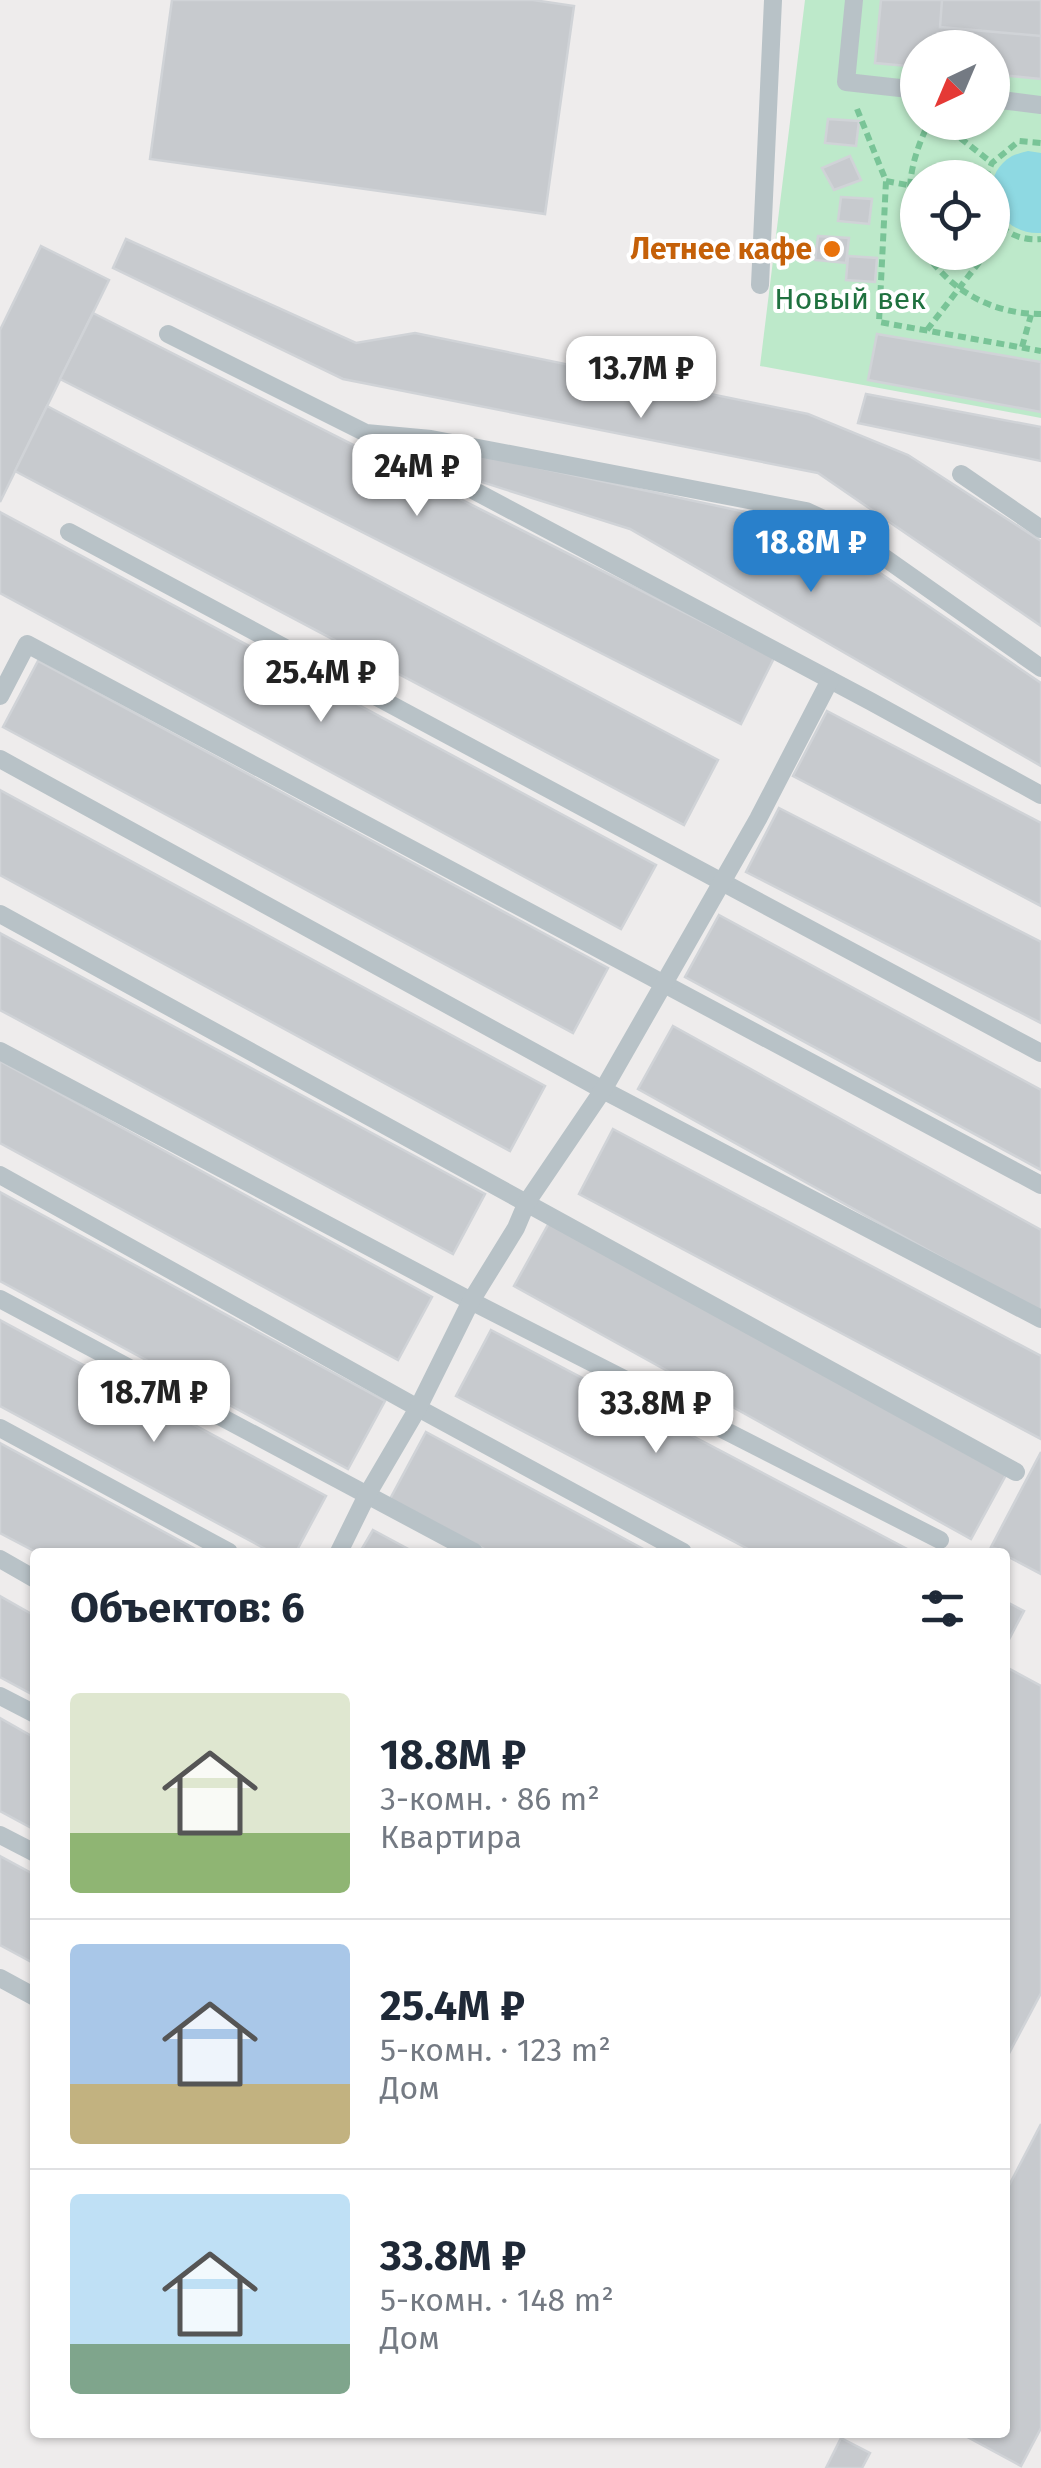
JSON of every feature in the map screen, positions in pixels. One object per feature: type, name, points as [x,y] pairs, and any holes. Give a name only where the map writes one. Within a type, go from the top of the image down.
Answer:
[{"type":"lane","points":[[760,285],[773,0]]},
{"type":"lane","points":[[854,0],[846,82],[900,88]]},
{"type":"lane","points":[[1010,101],[1041,105]]},
{"type":"lane","points":[[168,334],[366,433],[1041,795]]},
{"type":"lane","points":[[366,433],[430,438],[806,511],[841,528],[1041,668]]},
{"type":"lane","points":[[960,474],[1041,529]]},
{"type":"lane","points":[[69,532],[1041,1052]]},
{"type":"lane","points":[[0,696],[27,644],[1041,1185]]},
{"type":"lane","points":[[341,1548],[471,1301],[516,1228],[527,1202],[603,1090],[758,819],[830,680]]},
{"type":"lane","points":[[0,759],[603,1090],[1041,1319]]},
{"type":"lane","points":[[0,914],[1016,1472]]},
{"type":"lane","points":[[0,1052],[471,1301],[940,1540]]},
{"type":"lane","points":[[0,1176],[675,1548]]},
{"type":"lane","points":[[0,1299],[466,1548]]},
{"type":"lane","points":[[0,1428],[222,1548]]},
{"type":"lane","points":[[0,1560],[30,1576]]},
{"type":"lane","points":[[0,1696],[30,1711]]},
{"type":"lane","points":[[0,1835],[30,1850]]},
{"type":"lane","points":[[0,1978],[30,1994]]},
{"type":"path","points":[[846,82],[886,182],[879,322],[1041,351]]},
{"type":"path","points":[[963,140],[988,160]]},
{"type":"path","points":[[996,160],[1019,140],[1041,143]]},
{"type":"path","points":[[886,182],[900,184]]},
{"type":"path","points":[[1010,234],[1041,239]]},
{"type":"path","points":[[938,270],[984,304],[1041,314]]},
{"type":"path","points":[[927,330],[972,270]]},
{"type":"path","points":[[1022,348],[1031,314]]},
{"type":"green space","name":"Новый век","points":[[805,0],[1041,0],[1041,418],[760,366]]},
{"type":"water","points":[[1028,151],[1041,153],[1041,233],[1025,232],[1010,224],[1007,160]]},
{"type":"building","points":[[172,0],[533,0],[574,6],[545,214],[150,159]]},
{"type":"building","points":[[881,0],[1041,0],[1041,79],[1010,76],[1010,30],[900,30],[900,65],[875,63]]},
{"type":"building","points":[[942,0],[1041,0],[1041,36],[1010,33],[1010,30],[940,27]]},
{"type":"building","name":"Летнее кафе","points":[[828,119],[859,121],[856,146],[825,143]]},
{"type":"building","name":"Летнее кафе","points":[[850,156],[861,180],[834,190],[822,168]]},
{"type":"building","name":"Летнее кафе","points":[[841,197],[872,199],[869,224],[838,221]]},
{"type":"building","name":"Летнее кафе","points":[[818,236],[849,238],[846,263],[815,260]]},
{"type":"building","points":[[126,239],[356,343],[415,333],[808,414],[908,455],[1041,541],[1041,626],[818,473],[343,379],[113,268]]},
{"type":"building","points":[[41,246],[109,280],[0,502],[0,330]]},
{"type":"building","name":"Летнее кафе","points":[[848,256],[877,258],[875,282],[846,280]]},
{"type":"building","points":[[93,313],[774,658],[741,724],[60,379]]},
{"type":"building","name":"Новый век","points":[[877,334],[1041,362],[1041,412],[868,380]]},
{"type":"building","points":[[866,394],[1041,427],[1041,461],[858,423]]},
{"type":"building","points":[[47,406],[718,760],[684,825],[15,471]]},
{"type":"building","points":[[470,453],[811,526],[1041,683],[1041,766],[630,529],[466,477]]},
{"type":"building","points":[[0,512],[656,865],[621,929],[0,593]]},
{"type":"building","points":[[38,661],[608,968],[573,1033],[3,727]]},
{"type":"building","points":[[827,711],[1041,823],[1041,906],[793,776]]},
{"type":"building","points":[[0,790],[545,1086],[510,1151],[0,875]]},
{"type":"building","points":[[779,808],[1041,942],[1041,1023],[746,872]]},
{"type":"building","points":[[719,915],[1041,1090],[1041,1170],[685,977]]},
{"type":"building","points":[[0,933],[485,1194],[453,1254],[0,1010]]},
{"type":"building","points":[[673,1026],[1041,1230],[1041,1313],[638,1089]]},
{"type":"building","points":[[0,1061],[432,1297],[398,1360],[0,1143]]},
{"type":"building","points":[[613,1129],[1041,1356],[1041,1439],[579,1194]]},
{"type":"building","points":[[0,1192],[385,1401],[348,1469],[0,1281]]},
{"type":"building","points":[[549,1223],[1006,1475],[971,1539],[514,1286]]},
{"type":"building","points":[[0,1320],[326,1496],[298,1548],[264,1548],[0,1406]]},
{"type":"building","points":[[491,1330],[905,1548],[746,1548],[456,1396]]},
{"type":"building","points":[[426,1432],[642,1548],[482,1548],[390,1499]]},
{"type":"building","points":[[0,1443],[194,1548],[30,1549],[0,1533]]},
{"type":"building","points":[[1041,1452],[1041,1574],[1010,1558],[1010,1548],[991,1547]]},
{"type":"building","points":[[373,1530],[407,1548],[362,1548]]},
{"type":"building","points":[[0,1596],[30,1613],[30,1693],[0,1677]]},
{"type":"building","points":[[1010,1604],[1024,1611],[1010,1638]]},
{"type":"building","points":[[1010,1669],[1041,1686],[1041,1993],[1010,2052]]},
{"type":"building","points":[[0,1718],[30,1735],[30,1827],[0,1811]]},
{"type":"building","points":[[0,1856],[30,1872],[30,1961],[0,1945]]},
{"type":"building","points":[[1041,2124],[1041,2428],[1021,2466],[969,2438],[1010,2438],[1010,2183]]},
{"type":"building","points":[[841,2438],[870,2453],[862,2468],[826,2468]]},
{"type":"place","name":"Летнее кафе","points":[[832,249]]}]
